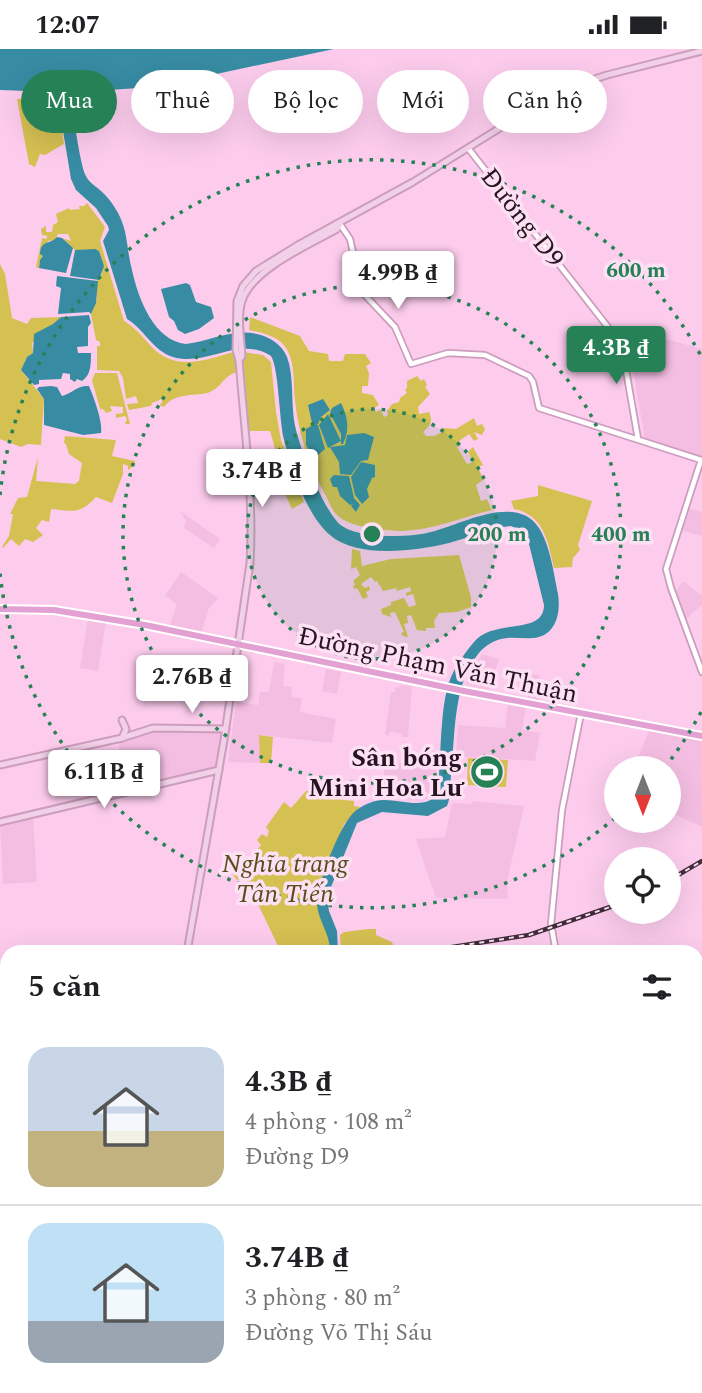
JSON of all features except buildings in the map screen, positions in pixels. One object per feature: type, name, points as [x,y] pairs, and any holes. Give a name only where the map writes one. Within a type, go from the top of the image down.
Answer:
[{"type":"main road","points":[[188,945],[248,588],[251,536],[239,360],[237,301],[240,291],[256,271],[334,225],[341,224],[571,86],[702,51]]},
{"type":"main road","name":"Đường Phạm Văn Thuận","points":[[0,609],[76,613],[702,736]]},
{"type":"main road","points":[[122,720],[126,729],[122,737]]},
{"type":"main road","points":[[0,765],[122,737],[153,727],[226,729]]},
{"type":"main road","points":[[0,822],[219,770]]},
{"type":"street","name":"Đường D9","points":[[468,148],[618,340],[638,439]]},
{"type":"street","points":[[341,224],[350,239],[362,292],[395,327],[411,364],[449,353],[488,356],[529,376],[533,381],[539,408],[701,460],[666,569],[668,581],[702,671]]},
{"type":"street","points":[[555,945],[551,928],[562,810],[581,713]]},
{"type":"shaded area","points":[[626,328],[702,349],[702,459],[645,440]]},
{"type":"shaded area","points":[[276,456],[283,477],[250,479],[249,457]]},
{"type":"shaded area","points":[[687,508],[702,512],[702,536],[680,530]]},
{"type":"shaded area","points":[[180,511],[220,539],[214,548],[184,528],[186,521]]},
{"type":"shaded area","points":[[181,572],[218,598],[209,608],[201,634],[169,627],[177,604],[165,596]]},
{"type":"shaded area","points":[[683,581],[702,596],[702,605],[685,620],[675,592]]},
{"type":"shaded area","points":[[88,618],[106,621],[98,671],[80,668]]},
{"type":"shaded area","points":[[482,654],[499,659],[489,690],[466,684]]},
{"type":"shaded area","points":[[274,662],[285,664],[283,686],[292,687],[291,697],[302,698],[300,712],[336,719],[332,743],[260,735],[260,763],[228,762],[236,702],[258,705],[260,692],[269,692]]},
{"type":"shaded area","points":[[326,669],[341,672],[337,694],[322,691]]},
{"type":"shaded area","points":[[532,674],[540,675],[539,680],[544,681],[540,703],[527,701]]},
{"type":"shaded area","points":[[400,685],[412,687],[408,737],[390,731],[389,736],[385,734],[391,692],[395,692],[395,687],[399,688]]},
{"type":"shaded area","points":[[508,702],[526,706],[522,730],[540,733],[535,761],[456,756],[458,725],[505,728]]},
{"type":"shaded area","points":[[650,728],[702,738],[702,827],[681,817],[681,756],[639,756]]},
{"type":"shaded area","points":[[153,732],[223,732],[217,768],[151,782],[150,769],[145,768],[145,762],[120,762],[119,742]]},
{"type":"shaded area","points":[[422,749],[438,752],[431,798],[421,800],[379,797],[386,761],[419,767]]},
{"type":"shaded area","points":[[472,801],[524,806],[507,882],[508,899],[436,898],[416,839],[445,837],[452,803],[471,804]]},
{"type":"shaded area","points":[[33,816],[37,882],[3,884],[0,824]]},
{"type":"green space","points":[[17,99],[21,99],[21,121]]},
{"type":"green space","points":[[23,133],[62,133],[64,144],[45,155],[40,154],[35,167],[29,164]]},
{"type":"green space","points":[[87,203],[105,227],[100,241],[124,321],[165,357],[175,361],[194,362],[234,352],[239,372],[229,376],[207,393],[178,397],[164,407],[159,405],[162,399],[151,406],[129,410],[127,404],[138,403],[136,396],[126,399],[123,378],[119,371],[97,370],[97,346],[100,346],[100,342],[96,340],[91,314],[97,299],[96,282],[102,271],[99,251],[75,250],[62,238],[71,241],[68,234],[58,234],[55,240],[48,241],[40,260],[41,269],[36,267],[42,238],[47,239],[47,236],[42,235],[41,229],[46,226],[46,232],[52,232],[53,225],[58,222],[56,214],[69,208],[80,209],[79,206]]},
{"type":"green space","points":[[0,264],[5,274],[12,318],[27,324],[31,318],[61,317],[32,343],[33,353],[27,357],[21,370],[44,399],[41,445],[28,444],[21,447],[0,439]]},
{"type":"green space","points":[[250,317],[300,336],[309,351],[328,354],[329,361],[343,361],[345,354],[365,354],[371,363],[366,366],[369,373],[368,386],[362,386],[362,393],[373,395],[379,405],[374,408],[376,412],[381,410],[384,417],[388,415],[387,411],[392,404],[399,402],[407,393],[407,381],[417,376],[421,381],[424,379],[430,394],[418,407],[419,414],[429,412],[430,415],[431,421],[423,432],[426,436],[434,436],[442,432],[443,428],[456,429],[474,418],[477,426],[482,424],[485,429],[482,435],[474,432],[478,439],[474,441],[469,434],[459,441],[461,444],[457,447],[467,464],[473,462],[468,452],[473,447],[483,465],[478,467],[483,480],[476,485],[481,501],[487,499],[492,510],[437,526],[403,531],[359,526],[337,515],[315,474],[302,438],[293,371],[287,350],[275,338],[249,330]]},
{"type":"green space","points":[[243,352],[263,355],[271,362],[281,440],[304,502],[292,509],[278,479],[283,477],[270,431],[247,431],[241,362]]},
{"type":"green space","points":[[95,373],[117,373],[130,424],[125,424],[125,416],[116,418],[116,414],[123,413],[123,407],[110,406],[112,411],[106,413],[100,409],[92,380]]},
{"type":"green space","points":[[65,436],[116,440],[112,456],[135,461],[135,465],[128,470],[128,466],[123,464],[123,474],[112,503],[96,497],[76,511],[51,509],[49,522],[42,520],[36,528],[43,535],[33,542],[25,539],[19,546],[11,539],[3,548],[9,536],[13,514],[10,514],[18,498],[27,497],[38,457],[36,481],[75,484],[79,481],[82,463],[69,454],[64,443]]},
{"type":"green space","points":[[538,485],[592,501],[578,545],[580,550],[573,558],[572,567],[554,568],[547,539],[538,523],[524,512],[514,509],[511,501],[538,496]]},
{"type":"green space","points":[[352,549],[360,551],[362,566],[391,559],[459,555],[471,597],[471,607],[457,612],[439,613],[434,621],[435,628],[426,628],[426,631],[417,630],[411,615],[407,616],[408,623],[404,624],[408,637],[403,636],[401,633],[404,632],[395,612],[390,613],[391,617],[382,614],[381,609],[404,598],[409,607],[416,605],[413,594],[406,596],[406,593],[411,591],[410,587],[383,591],[371,577],[361,584],[365,588],[369,586],[370,590],[366,592],[368,597],[363,599],[353,586],[353,581],[360,575],[356,567],[351,569]]},
{"type":"green space","points":[[259,735],[273,737],[271,763],[260,763]]},
{"type":"green space","name":"Sân bóng Mini Hoa Lư","points":[[468,758],[508,760],[506,787],[467,785]]},
{"type":"green space","name":"Nghĩa trang Tân Tiến","points":[[306,791],[345,793],[344,800],[354,801],[354,806],[360,807],[344,824],[318,897],[318,910],[330,945],[278,945],[245,877],[237,880],[230,871],[237,865],[242,867],[254,861],[254,854],[261,845],[257,840],[262,834],[267,837],[269,831],[266,827],[284,802],[291,808]]},
{"type":"green space","points":[[376,929],[376,935],[393,945],[341,945],[340,935],[344,932]]},
{"type":"water","points":[[0,49],[334,49],[234,70],[131,70],[131,89],[117,89],[117,70],[21,70],[21,91],[0,90]]},
{"type":"water","points":[[63,133],[76,133],[86,176],[107,197],[118,214],[125,230],[138,293],[156,327],[165,335],[186,344],[234,333],[254,333],[278,344],[283,350],[291,372],[294,420],[300,444],[327,507],[342,526],[367,534],[409,535],[430,532],[490,514],[518,513],[529,518],[539,528],[546,543],[558,594],[559,609],[552,628],[533,638],[497,640],[478,654],[468,669],[456,713],[447,806],[428,816],[382,812],[357,823],[327,897],[337,931],[338,945],[330,945],[317,901],[326,866],[338,837],[351,815],[367,804],[383,800],[423,803],[435,796],[438,788],[445,700],[458,664],[482,635],[493,630],[527,624],[542,615],[544,605],[528,540],[522,531],[511,526],[436,546],[387,551],[355,548],[330,535],[307,504],[291,464],[282,431],[276,372],[271,356],[259,350],[247,349],[186,359],[166,354],[154,345],[127,319],[103,241],[109,230],[108,226],[96,208],[76,190],[71,179]]},
{"type":"water","points":[[57,237],[73,248],[66,273],[39,268],[43,256],[40,254],[42,246]]},
{"type":"water","points":[[75,250],[99,251],[104,266],[99,280],[70,276]]},
{"type":"water","points":[[57,276],[98,281],[96,303],[91,314],[58,314],[61,288],[56,286]]},
{"type":"water","points":[[186,283],[190,285],[196,302],[211,307],[214,318],[199,329],[185,334],[178,330],[169,317],[161,289]]},
{"type":"water","points":[[89,315],[91,323],[88,327],[88,346],[77,347],[78,353],[91,353],[90,369],[85,379],[77,379],[75,382],[70,379],[70,374],[63,373],[61,379],[39,380],[39,384],[34,385],[21,370],[27,357],[33,353],[34,334],[61,317]]},
{"type":"water","points":[[89,386],[96,403],[101,433],[83,435],[44,425],[44,399],[37,389],[57,387],[62,396]]},
{"type":"water","points":[[323,399],[330,410],[316,424],[325,449],[318,455],[312,454],[306,445],[306,429],[315,424],[312,423],[308,405]]},
{"type":"water","points":[[341,403],[347,423],[343,444],[330,413],[332,408]]},
{"type":"water","points":[[328,414],[341,441],[328,448],[319,425]]},
{"type":"water","points":[[364,433],[374,437],[368,460],[361,461],[351,475],[340,474],[339,462],[330,447],[345,445],[347,435]]},
{"type":"water","points":[[361,462],[375,465],[375,477],[367,489],[369,497],[362,504],[355,495],[351,477]]},
{"type":"water","points":[[334,475],[349,476],[354,498],[360,505],[356,512],[351,506],[353,504],[350,505],[340,496],[337,487],[333,487],[330,479]]},
{"type":"railway","points":[[681,873],[702,861]]},
{"type":"railway","points":[[465,945],[529,935],[604,909]]},
{"type":"place","name":"Sân bóng Mini Hoa Lư","points":[[487,772]]}]
